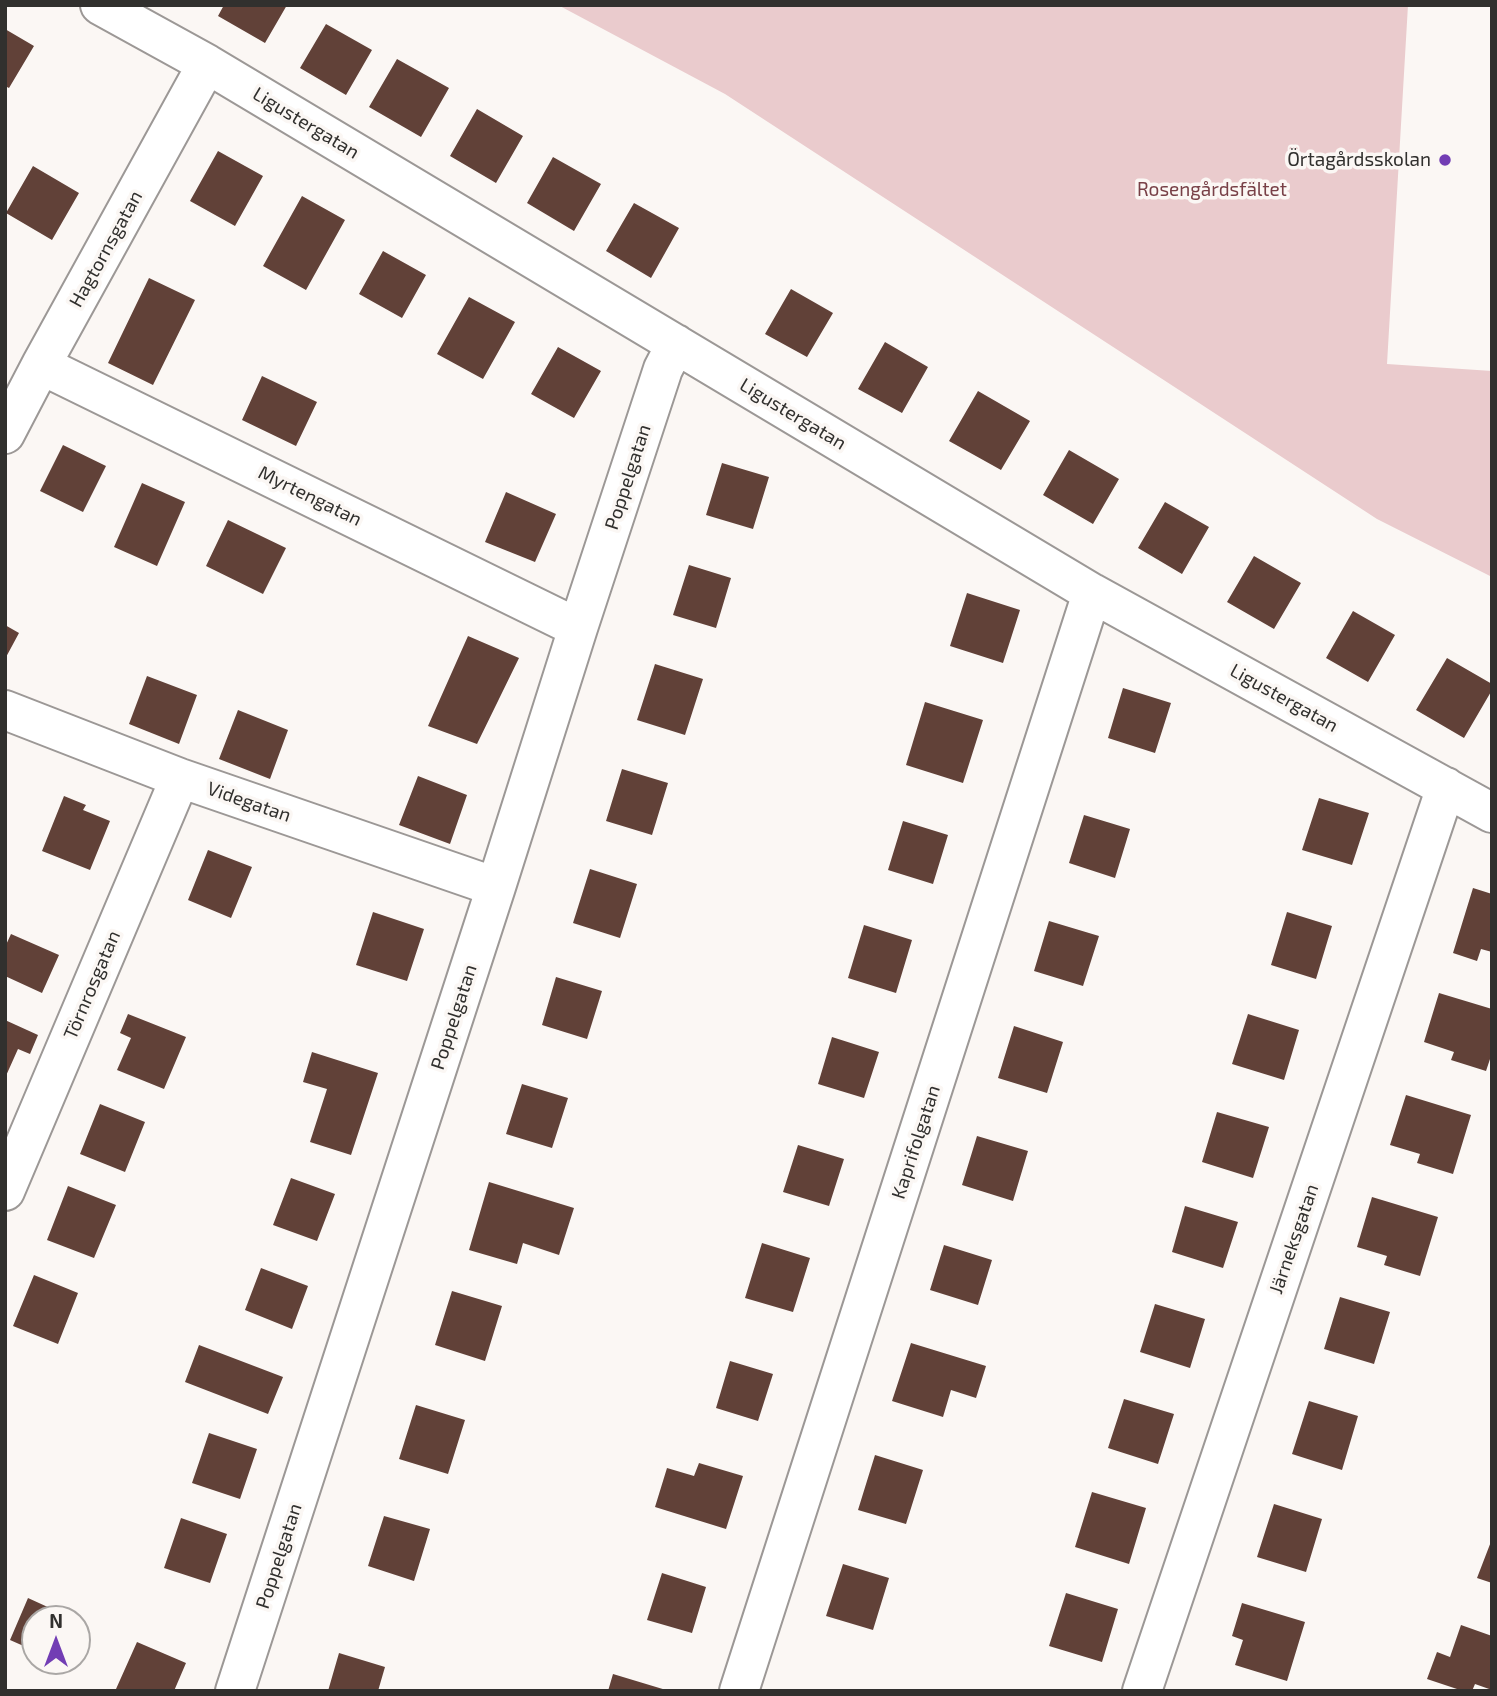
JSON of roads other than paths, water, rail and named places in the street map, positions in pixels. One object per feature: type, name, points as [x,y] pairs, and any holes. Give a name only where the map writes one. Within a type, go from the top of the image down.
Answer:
[{"type":"street","name":"Ligustergatan","points":[[100,5],[207,64],[1092,593],[1492,813]]},
{"type":"street","name":"Hagtornsgatan","points":[[5,434],[207,64]]},
{"type":"street","name":"Poppelgatan","points":[[235,1691],[578,628],[663,369],[676,344]]},
{"type":"street","name":"Myrtengatan","points":[[41,365],[578,628]]},
{"type":"street","name":"Kaprifolgatan","points":[[739,1691],[1092,593]]},
{"type":"street","name":"Videgatan","points":[[5,710],[180,778],[496,887]]},
{"type":"street","name":"Törnrosgatan","points":[[5,1191],[180,778]]},
{"type":"street","name":"Järneksgatan","points":[[1142,1691],[1446,787]]},
{"type":"place","name":"Örtagårdsskolan","points":[[1445,160]]},
{"type":"park label","name":"Rosengårdsfältet","points":[[1212,190]]}]
